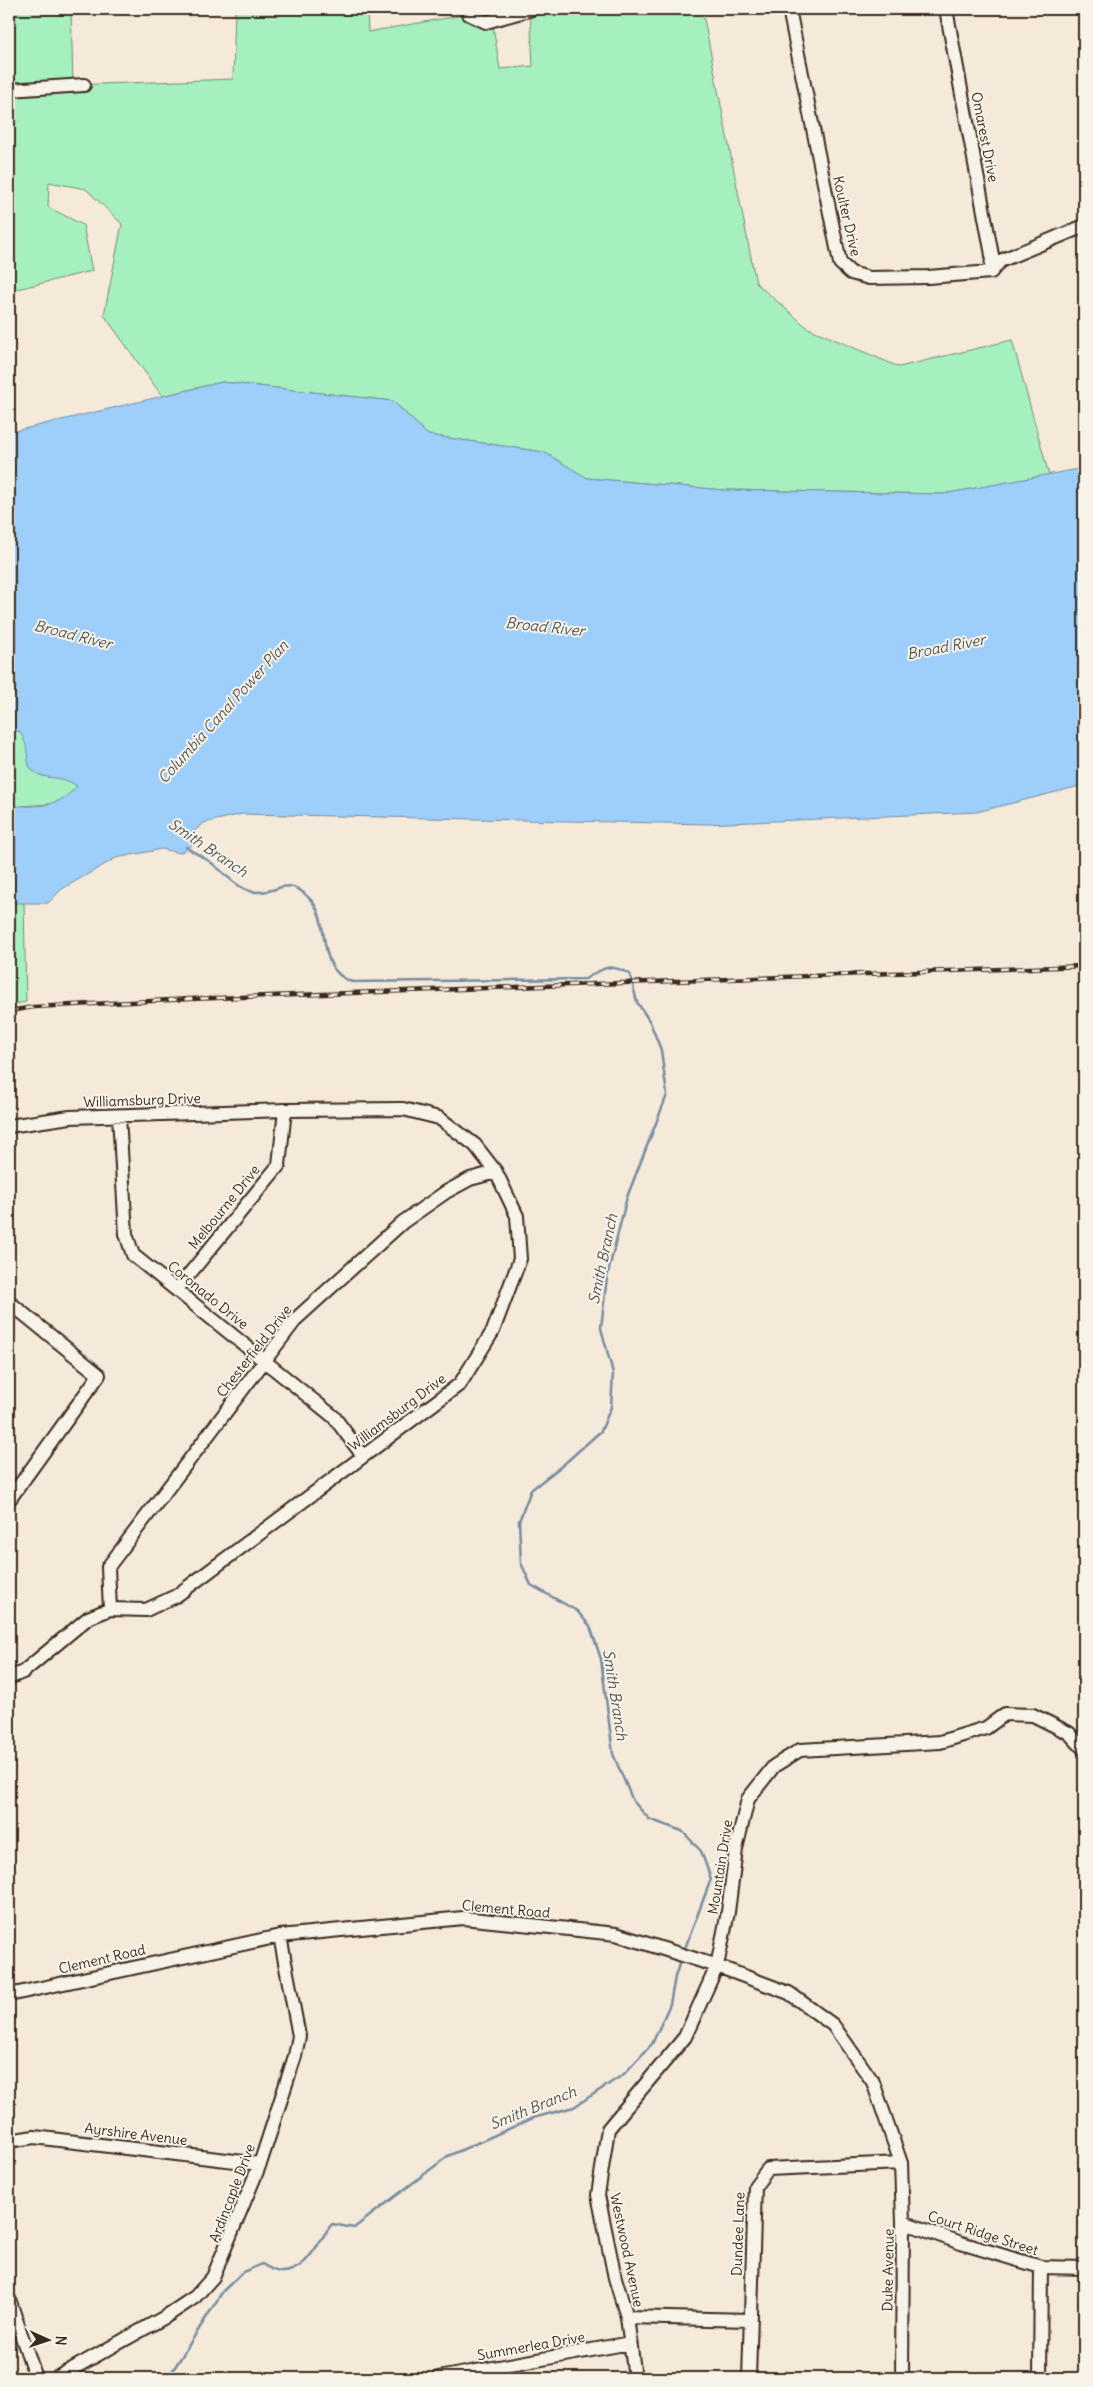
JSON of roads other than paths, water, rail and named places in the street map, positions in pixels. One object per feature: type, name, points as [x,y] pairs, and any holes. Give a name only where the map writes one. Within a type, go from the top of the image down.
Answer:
[{"type":"street","points":[[468,11],[486,22],[532,9]]},
{"type":"street","name":"Koulter Drive","points":[[789,9],[840,263],[851,273],[869,278],[928,277],[991,272]]},
{"type":"street","name":"Omarest Drive","points":[[946,9],[992,255],[991,272]]},
{"type":"street","points":[[9,90],[84,85]]},
{"type":"street","points":[[991,272],[1000,261],[1084,226]]},
{"type":"street","name":"Williamsburg Drive","points":[[9,1126],[70,1117],[285,1110],[403,1109],[439,1118],[476,1145],[496,1172],[516,1216],[520,1258],[493,1331],[460,1384],[176,1596],[146,1610],[110,1609],[88,1618],[23,1672],[9,1678]]},
{"type":"street","name":"Melbourne Drive","points":[[177,1289],[279,1165],[285,1110]]},
{"type":"street","name":"Coronado Drive","points":[[119,1116],[126,1234],[133,1255],[334,1417],[363,1456]]},
{"type":"street","name":"Chesterfield Drive","points":[[110,1609],[108,1567],[296,1318],[403,1222],[446,1192],[470,1179],[496,1172]]},
{"type":"street","points":[[9,1500],[99,1375],[11,1309]]},
{"type":"street","name":"Mountain Drive","points":[[608,2129],[685,2037],[717,1966],[728,1912],[736,1849],[748,1799],[774,1766],[800,1750],[940,1742],[986,1728],[1005,1714],[1033,1715],[1068,1733],[1084,1749]]},
{"type":"street","name":"Clement Road","points":[[9,1995],[280,1936],[463,1918],[616,1934],[717,1966],[789,1993],[833,2025],[873,2082],[901,2163]]},
{"type":"street","name":"Ardincaple Drive","points":[[56,2378],[165,2317],[195,2297],[213,2277],[260,2164],[296,2056],[299,2036],[280,1936]]},
{"type":"street","name":"Westwood Avenue","points":[[608,2129],[598,2196],[615,2278],[627,2317],[635,2378]]},
{"type":"street","name":"Ayrshire Avenue","points":[[9,2141],[34,2137],[260,2164]]},
{"type":"street","name":"Duke Avenue","points":[[901,2163],[903,2222],[902,2378]]},
{"type":"street","name":"Dundee Lane","points":[[749,2378],[755,2186],[768,2169],[901,2163]]},
{"type":"street","name":"Court Ridge Street","points":[[903,2222],[961,2243],[1041,2268],[1084,2268]]},
{"type":"street","points":[[1040,2378],[1041,2268]]},
{"type":"street","points":[[9,2299],[36,2378]]},
{"type":"street","points":[[627,2317],[750,2320]]},
{"type":"street","name":"Summerlea Drive","points":[[438,2378],[630,2343]]},
{"type":"water","points":[[222,382],[393,401],[428,435],[544,452],[587,478],[724,490],[943,494],[1084,468],[1084,785],[977,812],[707,824],[242,814],[204,823],[192,833],[195,843],[180,853],[162,849],[116,858],[62,889],[48,903],[9,903],[9,806],[46,805],[62,799],[77,786],[71,782],[42,776],[33,771],[30,768],[23,736],[19,731],[9,731],[9,436],[15,431]]},
{"type":"waterway","name":"Smith Branch","points":[[186,847],[209,861],[237,884],[249,891],[264,892],[289,886],[301,891],[316,908],[332,966],[340,975],[352,982],[585,979],[602,969],[611,967],[630,974],[637,1002],[650,1022],[661,1050],[667,1095],[627,1197],[607,1277],[601,1328],[613,1373],[611,1407],[601,1431],[531,1490],[519,1521],[521,1563],[531,1585],[577,1611],[590,1626],[601,1659],[613,1754],[633,1801],[649,1819],[682,1831],[701,1851],[711,1879],[684,1951]]},
{"type":"waterway","name":"Smith Branch","points":[[168,2378],[223,2291],[243,2272],[262,2264],[280,2272],[298,2267],[311,2255],[332,2224],[354,2228],[448,2156],[533,2118],[574,2107],[624,2074],[652,2044],[670,2004],[681,1958]]},
{"type":"railway","points":[[9,1011],[34,1007],[190,999],[1084,966]]},
{"type":"water label","name":"Broad River","points":[[545,627]]},
{"type":"water label","name":"Broad River","points":[[73,635]]},
{"type":"water label","name":"Broad River","points":[[946,647]]},
{"type":"water label","name":"Columbia Canal Power Plan","points":[[223,712]]}]
